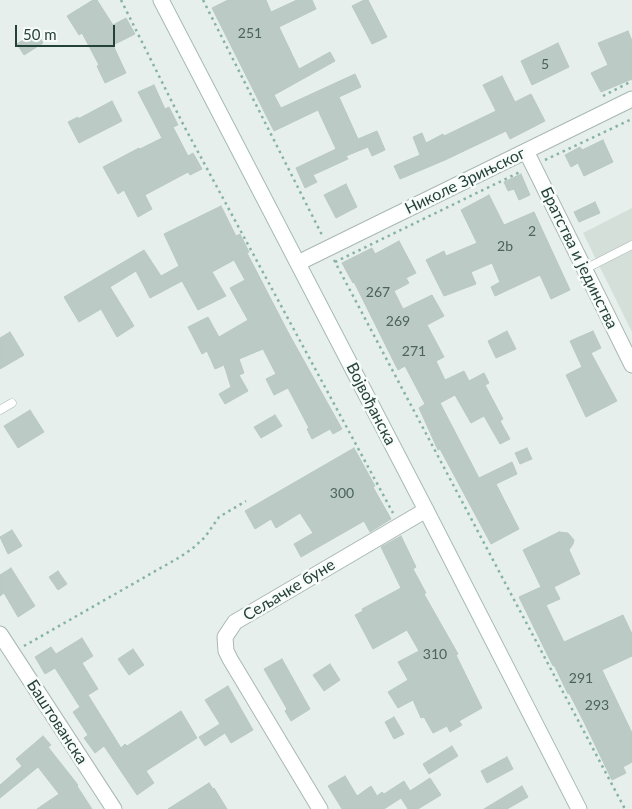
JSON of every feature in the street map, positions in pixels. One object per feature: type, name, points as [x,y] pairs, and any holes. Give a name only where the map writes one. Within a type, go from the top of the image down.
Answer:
[{"type":"street","name":"Војвођанска","points":[[161,0],[426,510],[578,809]]},
{"type":"street","name":"Николе Зрињског","points":[[298,263],[632,99]]},
{"type":"street","name":"Братства и јединства","points":[[526,151],[632,365]]},
{"type":"street","name":"Сељачке буне","points":[[320,809],[230,659],[226,651],[225,637],[235,622],[399,524],[426,510]]},
{"type":"street","name":"Баштованска","points":[[0,634],[114,809]]},
{"type":"lane","points":[[585,269],[632,245]]},
{"type":"lane","points":[[0,410],[12,403]]},
{"type":"path","points":[[121,0],[188,135],[399,524]]},
{"type":"path","points":[[203,0],[335,262],[625,809]]},
{"type":"path","points":[[335,262],[632,119]]},
{"type":"path","points":[[12,653],[193,548],[219,517],[246,501]]},
{"type":"shaded area","points":[[632,208],[632,332],[583,233]]},
{"type":"building","points":[[93,0],[97,0],[113,25],[126,18],[135,34],[113,45],[126,73],[105,83],[97,66],[99,65],[82,33],[79,35],[67,16]]},
{"type":"building","points":[[228,0],[266,0],[271,12],[297,0],[312,0],[316,9],[279,27],[299,69],[330,52],[335,61],[274,95],[281,108],[355,74],[361,87],[339,97],[358,139],[377,131],[385,150],[372,156],[368,147],[346,156],[348,159],[313,175],[317,182],[305,188],[296,168],[336,149],[318,110],[274,131],[212,8]]},
{"type":"building","points":[[368,0],[387,37],[372,44],[352,6]]},
{"type":"building","points":[[36,31],[43,43],[24,55],[17,44]]},
{"type":"building","points":[[628,31],[632,41],[632,79],[601,92],[591,73],[608,65],[598,43]]},
{"type":"building","points":[[558,43],[569,67],[532,85],[521,61]]},
{"type":"building","points":[[502,76],[515,102],[531,94],[545,121],[510,139],[506,131],[400,179],[394,166],[420,155],[413,137],[422,133],[426,143],[496,111],[483,85]]},
{"type":"building","points":[[154,85],[165,109],[169,107],[178,125],[173,127],[188,156],[193,153],[202,169],[190,175],[188,172],[145,195],[152,209],[138,217],[124,190],[118,194],[103,167],[162,138],[138,92]]},
{"type":"building","points":[[112,101],[122,121],[79,143],[68,122],[78,117],[78,119]]},
{"type":"building","points":[[603,140],[613,162],[584,176],[578,163],[571,167],[565,155],[580,147],[582,150]]},
{"type":"building","points":[[521,174],[530,195],[519,200],[514,189],[508,191],[504,182]]},
{"type":"building","points":[[346,184],[357,207],[336,218],[324,195]]},
{"type":"building","points":[[489,195],[504,225],[534,212],[570,290],[551,299],[540,275],[495,296],[491,287],[500,282],[492,263],[471,272],[476,284],[444,296],[426,260],[444,251],[446,256],[477,243],[461,210]]},
{"type":"building","points":[[595,202],[600,213],[579,222],[574,212]]},
{"type":"building","points":[[221,206],[236,236],[240,234],[249,252],[247,253],[289,334],[342,429],[333,434],[330,429],[312,439],[307,429],[309,428],[288,388],[274,395],[266,379],[276,374],[263,349],[239,359],[244,373],[239,375],[248,391],[225,404],[219,394],[231,387],[224,365],[215,369],[207,351],[202,354],[188,327],[208,317],[219,337],[248,320],[230,288],[245,280],[234,260],[212,272],[226,296],[198,310],[182,281],[150,298],[136,271],[110,287],[134,326],[117,337],[101,309],[79,322],[64,297],[144,250],[161,276],[179,266],[164,234]]},
{"type":"building","points":[[399,241],[416,273],[406,278],[409,283],[394,291],[403,309],[432,295],[444,316],[427,325],[444,357],[436,361],[445,380],[464,371],[469,381],[484,373],[489,383],[485,385],[503,419],[500,421],[510,439],[500,444],[484,416],[471,423],[455,395],[440,403],[479,478],[512,462],[517,474],[496,484],[519,529],[491,544],[440,449],[438,450],[419,408],[425,404],[405,366],[398,370],[354,282],[342,263],[372,248],[375,254]]},
{"type":"building","points":[[507,331],[516,349],[496,358],[488,341]]},
{"type":"building","points":[[593,331],[601,348],[591,353],[617,401],[586,417],[566,375],[582,367],[570,341]]},
{"type":"building","points":[[10,332],[24,355],[0,369],[0,338]]},
{"type":"building","points":[[30,410],[44,432],[18,448],[4,426]]},
{"type":"building","points":[[275,415],[282,426],[261,438],[254,427]]},
{"type":"building","points":[[354,448],[391,519],[370,532],[364,521],[301,557],[294,544],[313,533],[300,513],[276,528],[271,519],[255,529],[245,511]]},
{"type":"building","points":[[527,448],[532,459],[520,464],[515,453]]},
{"type":"building","points":[[12,530],[22,546],[8,554],[0,537]]},
{"type":"building","points":[[559,532],[568,533],[574,540],[569,550],[580,574],[554,587],[560,599],[546,605],[564,642],[623,615],[632,634],[632,656],[602,670],[632,733],[632,762],[623,767],[626,773],[612,780],[519,597],[541,587],[523,550]]},
{"type":"building","points":[[401,536],[416,567],[413,569],[426,593],[424,594],[458,654],[456,655],[482,708],[459,721],[462,725],[450,732],[447,726],[433,733],[424,717],[421,718],[413,700],[398,708],[388,692],[408,680],[398,662],[419,651],[407,630],[373,649],[355,615],[363,611],[362,609],[401,588],[381,547]]},
{"type":"building","points":[[11,568],[35,606],[18,617],[4,593],[0,596],[0,575]]},
{"type":"building","points":[[58,571],[67,584],[58,590],[49,577]]},
{"type":"building","points":[[82,638],[93,656],[82,663],[98,689],[88,695],[121,748],[181,711],[197,738],[146,771],[154,783],[137,795],[104,746],[95,753],[84,738],[88,735],[73,712],[80,707],[55,668],[45,674],[35,657],[51,647],[56,654]]},
{"type":"building","points":[[133,649],[144,665],[129,675],[118,659]]},
{"type":"building","points":[[282,659],[310,709],[291,721],[285,711],[287,709],[264,669]]},
{"type":"building","points":[[330,664],[340,680],[324,691],[313,675]]},
{"type":"building","points":[[228,686],[253,730],[231,743],[225,733],[205,746],[199,737],[220,724],[205,700]]},
{"type":"building","points":[[394,717],[404,734],[394,739],[385,722]]},
{"type":"building","points":[[43,736],[51,745],[48,747],[78,785],[92,809],[37,809],[59,794],[38,767],[0,798],[0,785],[22,766],[16,759]]},
{"type":"building","points":[[452,746],[458,756],[429,774],[423,764]]},
{"type":"building","points":[[507,757],[513,769],[487,783],[481,771]]},
{"type":"building","points":[[345,776],[357,796],[371,786],[377,796],[382,792],[384,794],[404,781],[410,791],[430,778],[441,795],[418,809],[408,809],[401,798],[384,809],[342,809],[328,786]]},
{"type":"building","points":[[209,783],[227,809],[168,809]]},
{"type":"building","points":[[522,786],[528,797],[507,809],[484,809]]}]
